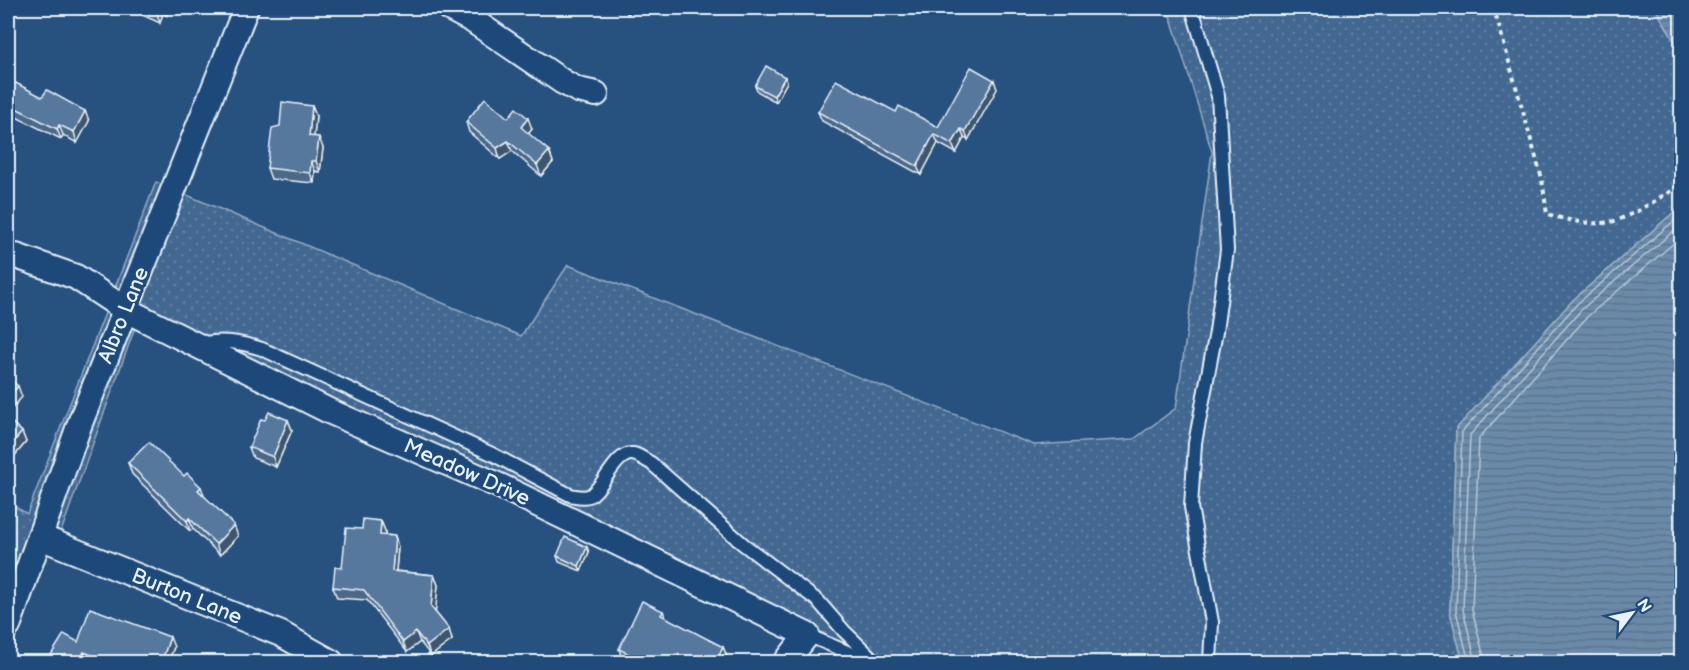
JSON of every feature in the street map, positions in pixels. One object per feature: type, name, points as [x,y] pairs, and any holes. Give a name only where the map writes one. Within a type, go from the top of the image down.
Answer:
[{"type":"street","name":"Albro Lane","points":[[8,626],[80,423],[246,8]]},
{"type":"street","points":[[449,8],[472,20],[563,82],[578,90],[596,94]]},
{"type":"street","name":"Meadow Drive","points":[[8,256],[16,256],[76,277],[126,310],[331,412],[502,487],[807,635]]},
{"type":"street","name":"Burton Lane","points":[[40,537],[280,634],[331,663]]},
{"type":"street","points":[[786,663],[807,635]]},
{"type":"lane","points":[[1192,8],[1218,96],[1227,250],[1216,332],[1195,442],[1191,507],[1212,622],[1210,663]]},
{"type":"lane","points":[[196,344],[214,340],[237,341],[262,349],[492,453],[570,495],[582,497],[590,495],[618,460],[628,454],[635,454],[651,463],[743,544],[818,601],[874,663]]},
{"type":"lane","points":[[807,635],[874,663]]},
{"type":"path","points":[[1492,8],[1542,179],[1547,214],[1566,220],[1604,224],[1621,219],[1682,184]]},
{"type":"shaded area","points":[[1162,8],[1681,8],[1681,206],[1573,300],[1456,429],[1450,612],[1463,662],[864,662],[823,633],[141,311],[62,529],[8,625],[8,502],[27,514],[156,182],[521,336],[568,265],[1034,445],[1134,439],[1176,408],[1212,152],[1171,18]]},
{"type":"water","points":[[1655,8],[1681,8],[1681,52]]},
{"type":"water","points":[[1681,206],[1681,662],[1463,662],[1450,612],[1456,429],[1573,300]]},
{"type":"building","points":[[145,8],[158,8],[157,13]]},
{"type":"building","points":[[766,66],[785,77],[774,96],[755,86]]},
{"type":"building","points":[[971,67],[994,80],[965,131],[961,129],[952,144],[934,134],[917,166],[818,112],[836,80],[896,112],[899,106],[938,127]]},
{"type":"building","points":[[12,81],[42,97],[47,90],[85,111],[74,132],[59,125],[57,129],[8,104],[8,89]]},
{"type":"building","points":[[485,98],[508,118],[516,108],[528,118],[521,127],[549,151],[537,165],[508,141],[497,148],[466,122]]},
{"type":"building","points":[[282,102],[312,106],[309,136],[319,137],[316,161],[311,161],[310,173],[267,168],[272,128],[280,126]]},
{"type":"building","points":[[8,377],[18,386],[8,398]]},
{"type":"building","points":[[269,412],[288,420],[273,457],[249,447],[261,419],[265,420]]},
{"type":"building","points":[[8,419],[22,432],[8,448]]},
{"type":"building","points":[[149,442],[184,476],[187,473],[201,487],[198,490],[234,525],[216,544],[189,518],[187,521],[128,463]]},
{"type":"building","points":[[363,519],[381,521],[380,535],[395,536],[392,571],[434,575],[431,607],[449,629],[427,646],[416,632],[403,642],[364,590],[333,587],[335,567],[342,568],[346,528],[362,529]]},
{"type":"building","points":[[565,537],[587,547],[579,566],[557,556]]},
{"type":"building","points":[[642,601],[663,611],[661,615],[723,647],[715,663],[645,663],[619,649]]},
{"type":"building","points":[[90,608],[170,637],[161,663],[113,663],[84,652],[77,663],[46,663],[64,634],[78,642]]}]
